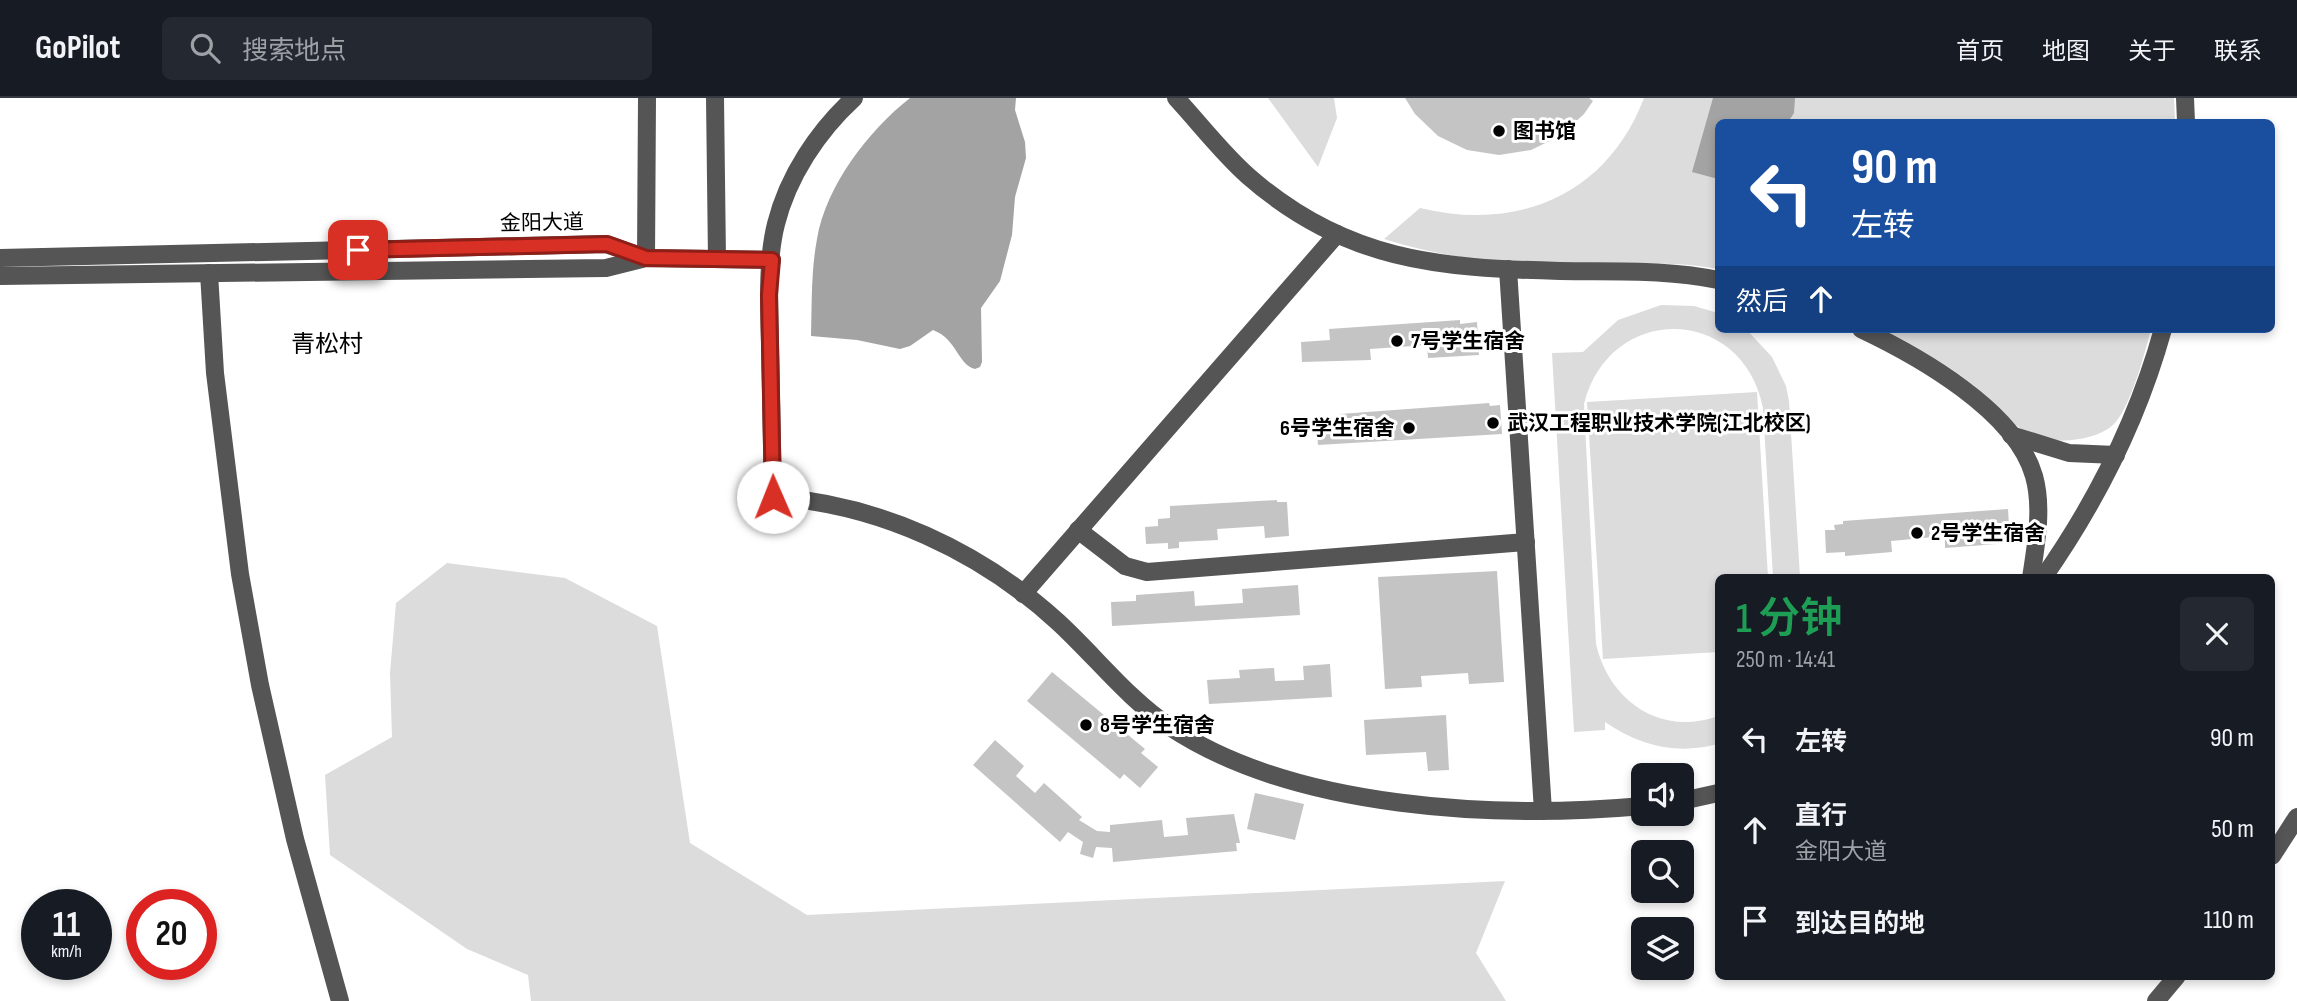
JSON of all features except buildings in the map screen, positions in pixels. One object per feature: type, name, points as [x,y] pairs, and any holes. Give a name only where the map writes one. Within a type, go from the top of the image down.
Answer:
[{"type":"street","points":[[646,258],[647,98]]},
{"type":"street","points":[[715,98],[717,259]]},
{"type":"street","points":[[854,98],[822,132],[798,170],[775,225],[769,295],[773,497],[834,505],[921,533],[978,563],[1023,594],[1073,636],[1135,701],[1172,729],[1206,747],[1284,777],[1352,794],[1432,805],[1543,811],[1631,807]]},
{"type":"street","points":[[1176,98],[1247,175],[1284,205],[1336,234],[1412,259],[1475,269],[1641,271],[1715,280]]},
{"type":"street","points":[[2185,98],[2186,119]]},
{"type":"street","points":[[1023,594],[1336,234]]},
{"type":"street","name":"金阳大道","points":[[0,258],[607,244],[646,258]]},
{"type":"street","points":[[0,276],[606,268],[646,258],[772,260]]},
{"type":"street","points":[[1508,270],[1543,811]]},
{"type":"street","points":[[209,273],[215,373],[240,574],[260,685],[292,826],[340,1001]]},
{"type":"street","points":[[1869,333],[1927,364],[1974,399],[2011,435],[2030,463],[2036,488],[2036,544],[2032,574]]},
{"type":"street","points":[[2046,574],[2085,514],[2116,455],[2141,397],[2162,333]]},
{"type":"street","points":[[2011,435],[2069,453],[2116,455]]},
{"type":"street","points":[[1078,530],[1125,566],[1147,572],[1526,542]]},
{"type":"street","points":[[1694,798],[1715,794]]},
{"type":"street","points":[[2275,851],[2297,817]]},
{"type":"street","points":[[2156,1001],[2174,980]]},
{"type":"shaded area","points":[[910,98],[1016,98],[1015,110],[1025,142],[1026,158],[1015,197],[1012,235],[1000,281],[981,308],[982,362],[980,367],[975,369],[969,367],[947,339],[933,330],[910,346],[900,349],[857,340],[811,336],[815,251],[829,199],[864,143]]},
{"type":"shaded area","points":[[1268,98],[1334,98],[1337,118],[1318,167]]},
{"type":"shaded area","points":[[1644,98],[2174,98],[2175,119],[1715,119],[1715,269],[1662,264],[1569,265],[1499,262],[1453,256],[1384,239],[1420,208],[1456,214],[1491,215],[1524,209],[1555,198],[1583,182],[1607,159],[1628,132]]},
{"type":"shaded area","points":[[1713,98],[1795,98],[1794,113],[1790,119],[1715,119],[1715,178],[1692,172]]},
{"type":"shaded area","points":[[1661,305],[1694,306],[1715,312],[1715,333],[1750,333],[1772,357],[1786,386],[1800,574],[1773,574],[1763,408],[1751,374],[1730,350],[1704,335],[1676,329],[1647,333],[1620,347],[1598,371],[1584,404],[1596,644],[1603,664],[1625,697],[1640,709],[1677,722],[1715,717],[1715,745],[1688,749],[1659,746],[1632,737],[1605,722],[1605,730],[1574,732],[1552,353],[1583,352],[1618,320]]},
{"type":"shaded area","points":[[1889,333],[2150,333],[2132,392],[2121,415],[2107,430],[2071,440],[2045,439],[2024,431],[1977,388],[1919,349]]},
{"type":"shaded area","points":[[1757,392],[1768,574],[1715,574],[1715,652],[1603,659],[1587,402]]},
{"type":"shaded area","points":[[447,563],[565,578],[657,626],[690,843],[807,915],[1505,881],[1476,953],[1506,1001],[531,1001],[528,975],[467,949],[330,855],[325,775],[392,737],[390,673],[396,603]]},
{"type":"place","name":"图书馆","points":[[1499,131]]},
{"type":"place","name":"7号学生宿舍","points":[[1397,341]]},
{"type":"place","name":"武汉工程职业技术学院(江北校区)","points":[[1493,423]]},
{"type":"place","name":"6号学生宿舍","points":[[1409,428]]},
{"type":"place","name":"2号学生宿舍","points":[[1917,533]]},
{"type":"place","name":"8号学生宿舍","points":[[1086,725]]},
{"type":"district","name":"青松村","points":[[327,344]]},
{"type":"route","points":[[358,250],[607,244],[646,258],[772,260],[769,295],[773,497]]}]
